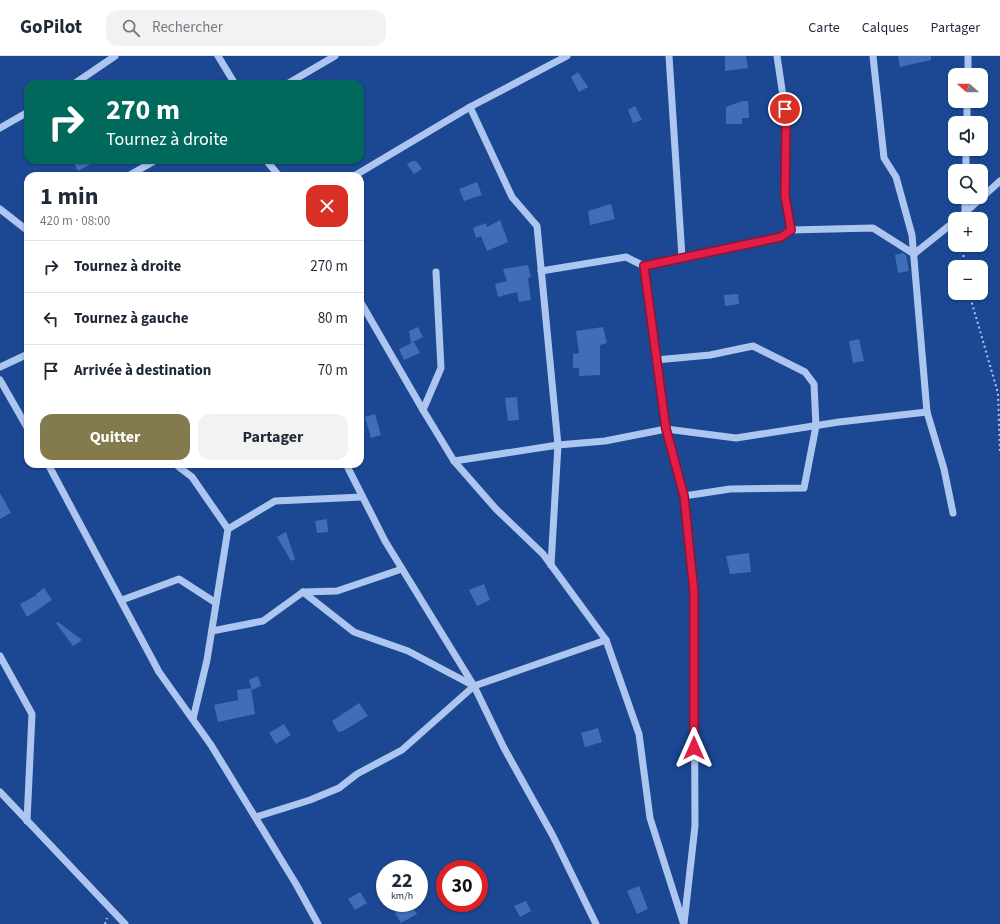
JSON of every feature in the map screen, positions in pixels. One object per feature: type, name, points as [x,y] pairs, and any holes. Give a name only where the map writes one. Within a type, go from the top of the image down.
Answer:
[{"type":"street","points":[[80,80],[115,56]]},
{"type":"street","points":[[218,56],[233,80]]},
{"type":"street","points":[[294,80],[335,56]]},
{"type":"street","points":[[361,172],[470,107],[567,56]]},
{"type":"street","points":[[670,56],[682,257]]},
{"type":"street","points":[[777,56],[786,123],[785,196],[791,230]]},
{"type":"street","points":[[873,56],[884,158],[896,177],[912,234],[927,412],[944,469],[953,513]]},
{"type":"street","points":[[968,56],[968,68]]},
{"type":"street","points":[[470,107],[512,198],[537,226],[558,445],[551,565]]},
{"type":"street","points":[[0,128],[24,114]]},
{"type":"street","points":[[135,172],[149,164]]},
{"type":"street","points":[[270,164],[276,172]]},
{"type":"street","points":[[966,212],[1000,181]]},
{"type":"street","points":[[0,209],[24,226]]},
{"type":"street","points":[[914,254],[948,227]]},
{"type":"street","points":[[541,271],[626,258],[644,266],[781,237],[791,230],[873,228],[914,254]]},
{"type":"street","points":[[644,266],[666,429],[684,496],[694,592],[695,826],[684,924]]},
{"type":"street","points":[[423,410],[441,368],[436,272]]},
{"type":"street","points":[[364,307],[454,461],[496,509],[543,554],[606,640],[639,734],[650,818],[684,924]]},
{"type":"street","points":[[656,360],[710,355],[753,346],[805,372],[814,384],[816,426],[804,488],[730,489],[684,496]]},
{"type":"street","points":[[0,367],[24,356]]},
{"type":"street","points":[[0,380],[24,422]]},
{"type":"street","points":[[454,461],[558,445],[605,441],[666,429],[736,438],[927,412]]},
{"type":"street","points":[[50,468],[122,600],[159,672],[211,745],[256,817],[318,924]]},
{"type":"street","points":[[180,468],[192,477],[228,529],[207,660],[193,720]]},
{"type":"street","points":[[348,468],[385,541],[474,686],[504,748],[552,836],[596,924]]},
{"type":"street","points":[[228,529],[275,501],[362,497]]},
{"type":"street","points":[[212,631],[263,621],[303,592],[337,591],[402,569]]},
{"type":"street","points":[[122,600],[179,579],[216,603]]},
{"type":"street","points":[[303,592],[354,632],[408,651],[474,686]]},
{"type":"street","points":[[256,817],[310,800],[339,788],[357,774],[402,750],[474,686],[606,640]]},
{"type":"street","points":[[0,656],[32,714],[27,821]]},
{"type":"street","points":[[0,792],[125,924]]},
{"type":"path","points":[[971,300],[998,393],[1000,453]]},
{"type":"building","points":[[725,56],[746,56],[748,68],[725,71]]},
{"type":"building","points":[[898,56],[931,56],[931,60],[900,67]]},
{"type":"building","points":[[578,72],[588,87],[579,92],[571,77]]},
{"type":"building","points":[[742,101],[748,101],[749,118],[742,118],[742,124],[726,124],[726,107]]},
{"type":"building","points":[[635,106],[642,120],[633,123],[628,110]]},
{"type":"building","points":[[412,161],[416,161],[422,169],[414,174],[407,164]]},
{"type":"building","points":[[74,164],[91,164],[78,171]]},
{"type":"building","points":[[477,182],[482,195],[464,201],[459,189]]},
{"type":"building","points":[[611,204],[615,219],[590,225],[588,211]]},
{"type":"building","points":[[500,220],[508,242],[487,251],[481,236],[476,238],[473,228],[486,223],[487,227]]},
{"type":"building","points":[[903,253],[906,255],[909,271],[898,273],[895,255]]},
{"type":"building","points":[[528,265],[531,277],[528,278],[531,300],[519,302],[517,292],[498,297],[495,284],[507,281],[503,269]]},
{"type":"building","points":[[738,294],[739,304],[725,306],[724,295]]},
{"type":"building","points":[[418,327],[423,337],[411,343],[409,331]]},
{"type":"building","points":[[603,327],[607,343],[600,345],[600,375],[579,376],[579,368],[573,368],[573,354],[579,353],[576,331]]},
{"type":"building","points":[[859,339],[864,361],[853,363],[849,341]]},
{"type":"building","points":[[414,342],[420,353],[404,360],[399,349]]},
{"type":"building","points":[[517,397],[519,420],[508,421],[505,398]]},
{"type":"building","points":[[375,414],[381,435],[371,438],[365,417]]},
{"type":"building","points":[[0,493],[11,513],[0,519]]},
{"type":"building","points":[[327,519],[328,532],[317,533],[315,521]]},
{"type":"building","points":[[286,532],[295,559],[291,561],[277,537]]},
{"type":"building","points":[[749,553],[751,572],[730,574],[726,556]]},
{"type":"building","points":[[484,584],[490,600],[477,606],[469,590]]},
{"type":"building","points":[[44,588],[52,600],[27,617],[20,604],[37,595],[36,594]]},
{"type":"building","points":[[58,622],[82,640],[73,646],[56,623]]},
{"type":"building","points":[[258,676],[261,686],[252,690],[249,680]]},
{"type":"building","points":[[251,688],[255,714],[218,722],[214,705],[238,700],[237,690]]},
{"type":"building","points":[[359,703],[368,716],[343,731],[338,732],[332,721]]},
{"type":"building","points":[[284,724],[291,735],[276,744],[269,733]]},
{"type":"building","points":[[598,728],[602,742],[585,747],[581,733]]},
{"type":"building","points":[[639,886],[648,909],[637,914],[627,891]]},
{"type":"building","points":[[360,892],[367,903],[355,910],[348,899]]},
{"type":"building","points":[[526,901],[531,911],[520,917],[514,906]]},
{"type":"building","points":[[416,912],[417,914],[401,923],[395,913]]},
{"type":"route","points":[[694,748],[694,592],[684,496],[666,429],[644,266],[781,237],[791,230],[785,196],[785,109]]}]
